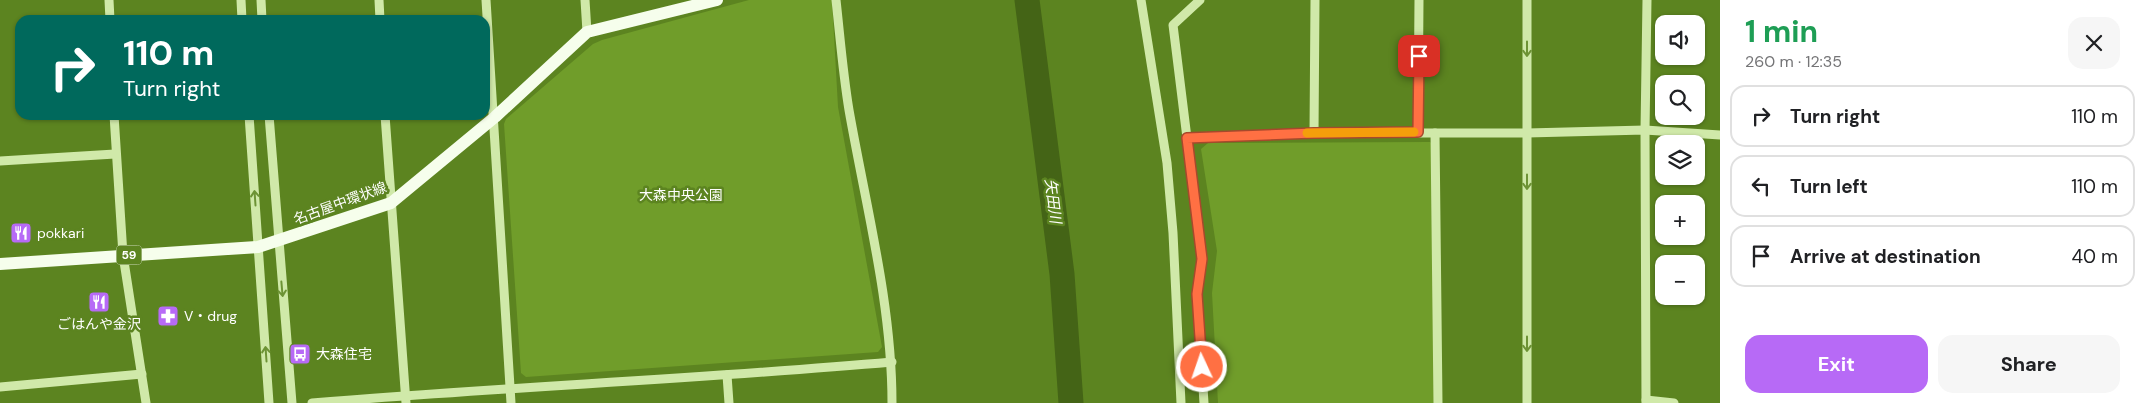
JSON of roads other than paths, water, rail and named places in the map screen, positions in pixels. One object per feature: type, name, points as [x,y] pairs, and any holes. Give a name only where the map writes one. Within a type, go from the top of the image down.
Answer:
[{"type":"main road","name":"名古屋中環状線","points":[[0,264],[258,247],[391,203],[495,117],[587,32],[696,3],[717,0]]},
{"type":"street","points":[[109,0],[110,15]]},
{"type":"street","points":[[241,0],[242,15]]},
{"type":"street","points":[[261,0],[262,15]]},
{"type":"street","points":[[378,0],[380,15]]},
{"type":"street","points":[[486,0],[487,15]]},
{"type":"street","points":[[585,0],[587,32]]},
{"type":"street","points":[[836,0],[849,107],[882,288],[892,362],[892,403]]},
{"type":"street","points":[[1141,0],[1167,163],[1173,232],[1181,403]]},
{"type":"street","points":[[1200,0],[1173,25],[1202,259],[1197,294],[1204,403]]},
{"type":"street","points":[[1314,133],[1315,0]]},
{"type":"street","points":[[1418,132],[1419,0]]},
{"type":"street","points":[[1527,0],[1527,403]]},
{"type":"street","points":[[1647,0],[1645,130],[1646,401],[1674,403]]},
{"type":"street","points":[[490,52],[510,403]]},
{"type":"street","points":[[114,120],[124,255],[146,403]]},
{"type":"street","points":[[249,120],[269,403]]},
{"type":"street","points":[[269,120],[292,403]]},
{"type":"street","points":[[385,120],[406,399]]},
{"type":"street","points":[[1187,138],[1314,133],[1527,133],[1645,130],[1720,135]]},
{"type":"street","points":[[1435,133],[1438,403]]},
{"type":"street","points":[[0,161],[116,154]]},
{"type":"street","points":[[312,403],[406,399],[510,388],[727,375],[892,362]]},
{"type":"street","points":[[0,387],[142,374]]},
{"type":"street","points":[[727,375],[728,403]]},
{"type":"waterway","name":"矢田川","points":[[1027,0],[1062,274],[1071,403]]},
{"type":"place","name":"pokkari","points":[[21,233]]},
{"type":"place","name":"ごはんや金沢","points":[[99,302]]},
{"type":"place","name":"V・drug","points":[[168,316]]},
{"type":"place","name":"大森住宅","points":[[300,354]]},
{"type":"park label","name":"大森中央公園","points":[[681,195]]}]
